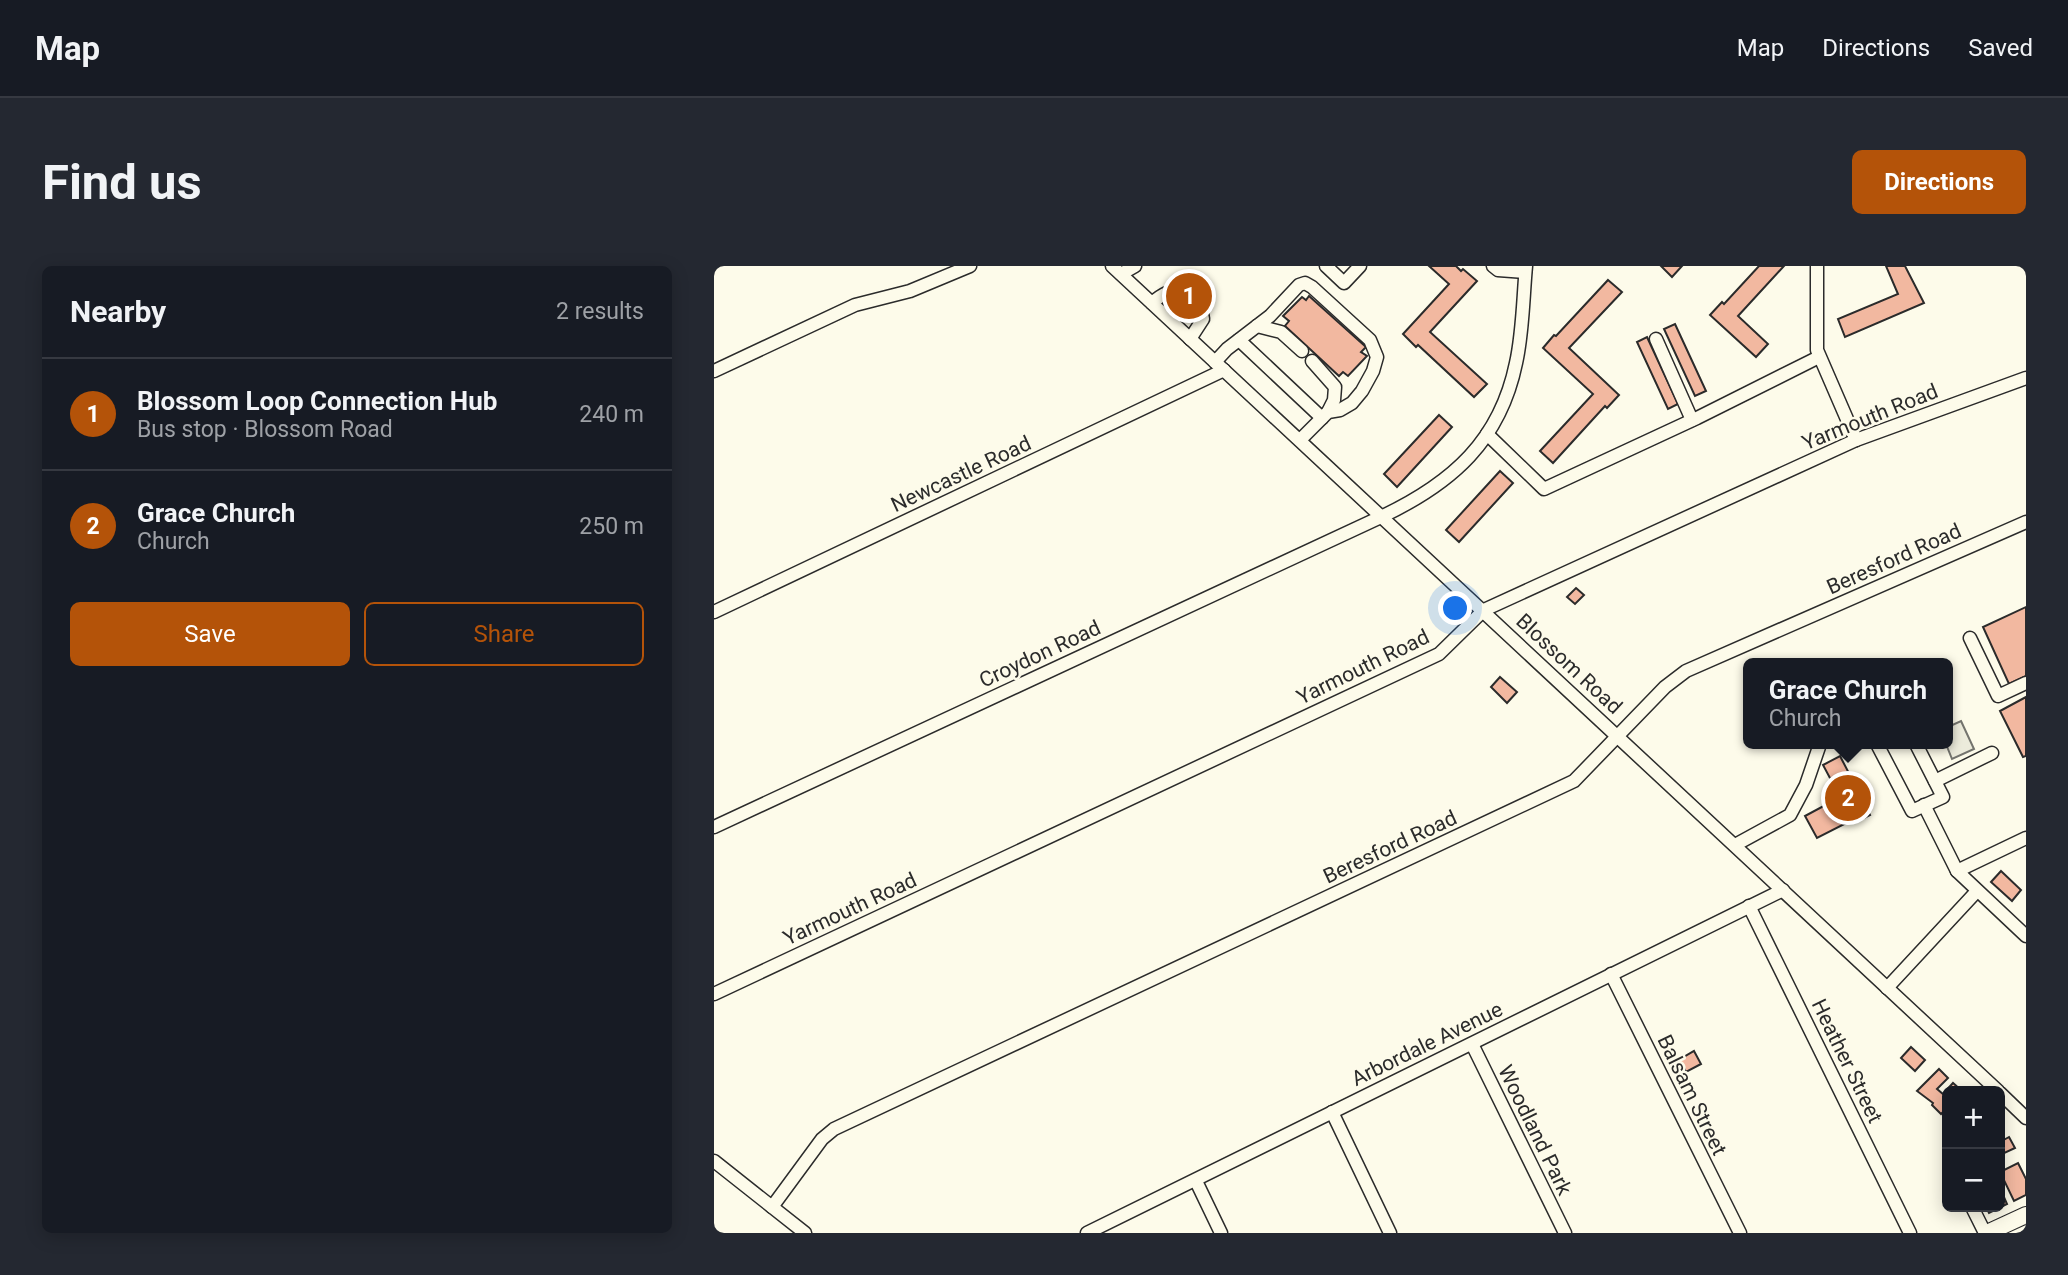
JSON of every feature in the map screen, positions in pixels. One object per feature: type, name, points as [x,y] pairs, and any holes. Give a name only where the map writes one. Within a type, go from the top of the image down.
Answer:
[{"type":"main road","points":[[1986,1233],[2026,1215]]},
{"type":"street","points":[[714,370],[855,305],[910,291],[970,266]]},
{"type":"street","points":[[1117,270],[1135,266]]},
{"type":"street","points":[[1326,266],[1345,284],[1360,266]]},
{"type":"street","points":[[1493,266],[1498,270],[1526,269]]},
{"type":"street","points":[[1816,266],[1815,336],[1819,357],[1856,440]]},
{"type":"street","name":"Croydon Road","points":[[714,827],[1383,516],[1417,499],[1445,480],[1469,457],[1487,434],[1506,401],[1517,362],[1526,269]]},
{"type":"street","name":"Blossom Road","points":[[1117,270],[1993,1086]]},
{"type":"street","name":"Newcastle Road","points":[[714,612],[1219,366],[1239,340],[1270,316],[1299,285],[1305,283],[1312,286],[1370,340],[1377,357],[1373,371],[1352,403],[1325,415]]},
{"type":"street","points":[[1152,303],[1170,290],[1180,289],[1198,300],[1203,319],[1190,338]]},
{"type":"street","points":[[1257,326],[1281,332],[1302,351]]},
{"type":"street","points":[[1656,339],[1692,421]]},
{"type":"street","points":[[1239,340],[1325,415]]},
{"type":"street","points":[[1487,434],[1544,489],[1692,421],[1819,357]]},
{"type":"street","points":[[1300,440],[1325,415],[1335,400],[1335,387],[1312,361]]},
{"type":"street","name":"Yarmouth Road","points":[[714,994],[1439,654],[1484,610],[1856,440],[2026,378]]},
{"type":"street","name":"Beresford Road","points":[[772,1207],[822,1139],[834,1129],[1574,781],[1665,687],[1686,671],[2026,522]]},
{"type":"street","points":[[1970,639],[1997,696],[2026,683]]},
{"type":"street","points":[[1735,845],[1790,815],[1807,785],[1818,749]]},
{"type":"street","points":[[1880,749],[1912,811],[1942,797],[1919,749]]},
{"type":"street","points":[[1935,781],[1992,753]]},
{"type":"street","points":[[1924,805],[1957,871],[2026,936]]},
{"type":"street","points":[[1957,871],[2026,838]]},
{"type":"street","name":"Arbordale Avenue","points":[[1087,1233],[1783,890]]},
{"type":"street","points":[[1887,988],[1977,891]]},
{"type":"street","name":"Heather Street","points":[[1749,906],[1910,1233]]},
{"type":"street","name":"Balsam Street","points":[[1611,974],[1740,1233]]},
{"type":"street","name":"Woodland Park","points":[[1472,1044],[1565,1233]]},
{"type":"street","name":"Blossom Road","points":[[2005,1107],[2026,1118]]},
{"type":"street","points":[[1332,1112],[1390,1233]]},
{"type":"street","points":[[714,1161],[805,1233]]},
{"type":"street","points":[[1196,1181],[1221,1233]]},
{"type":"street","points":[[1975,1212],[1986,1233]]},
{"type":"shaded area","points":[[1961,721],[1974,749],[1952,759],[1948,749],[1953,749],[1953,725]]},
{"type":"building","points":[[1429,266],[1456,266],[1477,281],[1430,332],[1487,384],[1474,397],[1403,334],[1449,284]]},
{"type":"building","points":[[1661,266],[1682,266],[1672,277]]},
{"type":"building","points":[[1759,266],[1784,266],[1738,316],[1768,344],[1756,357],[1710,315],[1722,302],[1724,304]]},
{"type":"building","points":[[1886,266],[1905,266],[1924,303],[1845,337],[1838,319],[1898,294]]},
{"type":"building","points":[[1608,280],[1622,292],[1569,348],[1619,395],[1607,408],[1605,406],[1553,463],[1540,451],[1593,394],[1543,348]]},
{"type":"building","points":[[1309,296],[1366,347],[1361,352],[1367,356],[1348,376],[1343,372],[1339,376],[1285,326],[1289,321],[1283,316],[1302,297],[1306,300]]},
{"type":"building","points":[[1675,324],[1706,391],[1695,396],[1664,329]]},
{"type":"building","points":[[1647,337],[1678,404],[1668,409],[1637,342]]},
{"type":"building","points":[[1439,415],[1452,427],[1397,487],[1384,474]]},
{"type":"building","points":[[1500,471],[1513,483],[1459,542],[1446,530]]},
{"type":"building","points":[[1576,588],[1584,595],[1575,604],[1567,597]]},
{"type":"building","points":[[2026,607],[2026,676],[2009,684],[1983,627]]},
{"type":"building","points":[[1500,677],[1517,692],[1507,703],[1491,687]]},
{"type":"building","points":[[2026,697],[2026,756],[2023,757],[2000,711]]},
{"type":"building","points":[[1840,756],[1854,783],[1863,778],[1868,787],[1859,792],[1870,815],[1856,822],[1854,819],[1817,838],[1805,816],[1835,800],[1832,796],[1838,793],[1823,765]]},
{"type":"building","points":[[2001,871],[2021,890],[2012,901],[1991,882]]},
{"type":"building","points":[[1911,1047],[1925,1060],[1915,1071],[1901,1058]]},
{"type":"building","points":[[1694,1051],[1701,1064],[1686,1072],[1683,1066],[1680,1068],[1677,1061]]},
{"type":"building","points":[[1939,1069],[1948,1078],[1937,1089],[1942,1093],[1941,1114],[1933,1103],[1917,1091]]},
{"type":"building","points":[[2009,1137],[2015,1148],[2005,1153],[2005,1149],[2005,1139]]},
{"type":"building","points":[[2018,1163],[2026,1179],[2026,1195],[2014,1201],[2005,1182],[2005,1170]]},
{"type":"place","name":"Blossom Loop Connection Hub","points":[[1189,296]]},
{"type":"place","name":"Grace Church","points":[[1848,798]]}]
